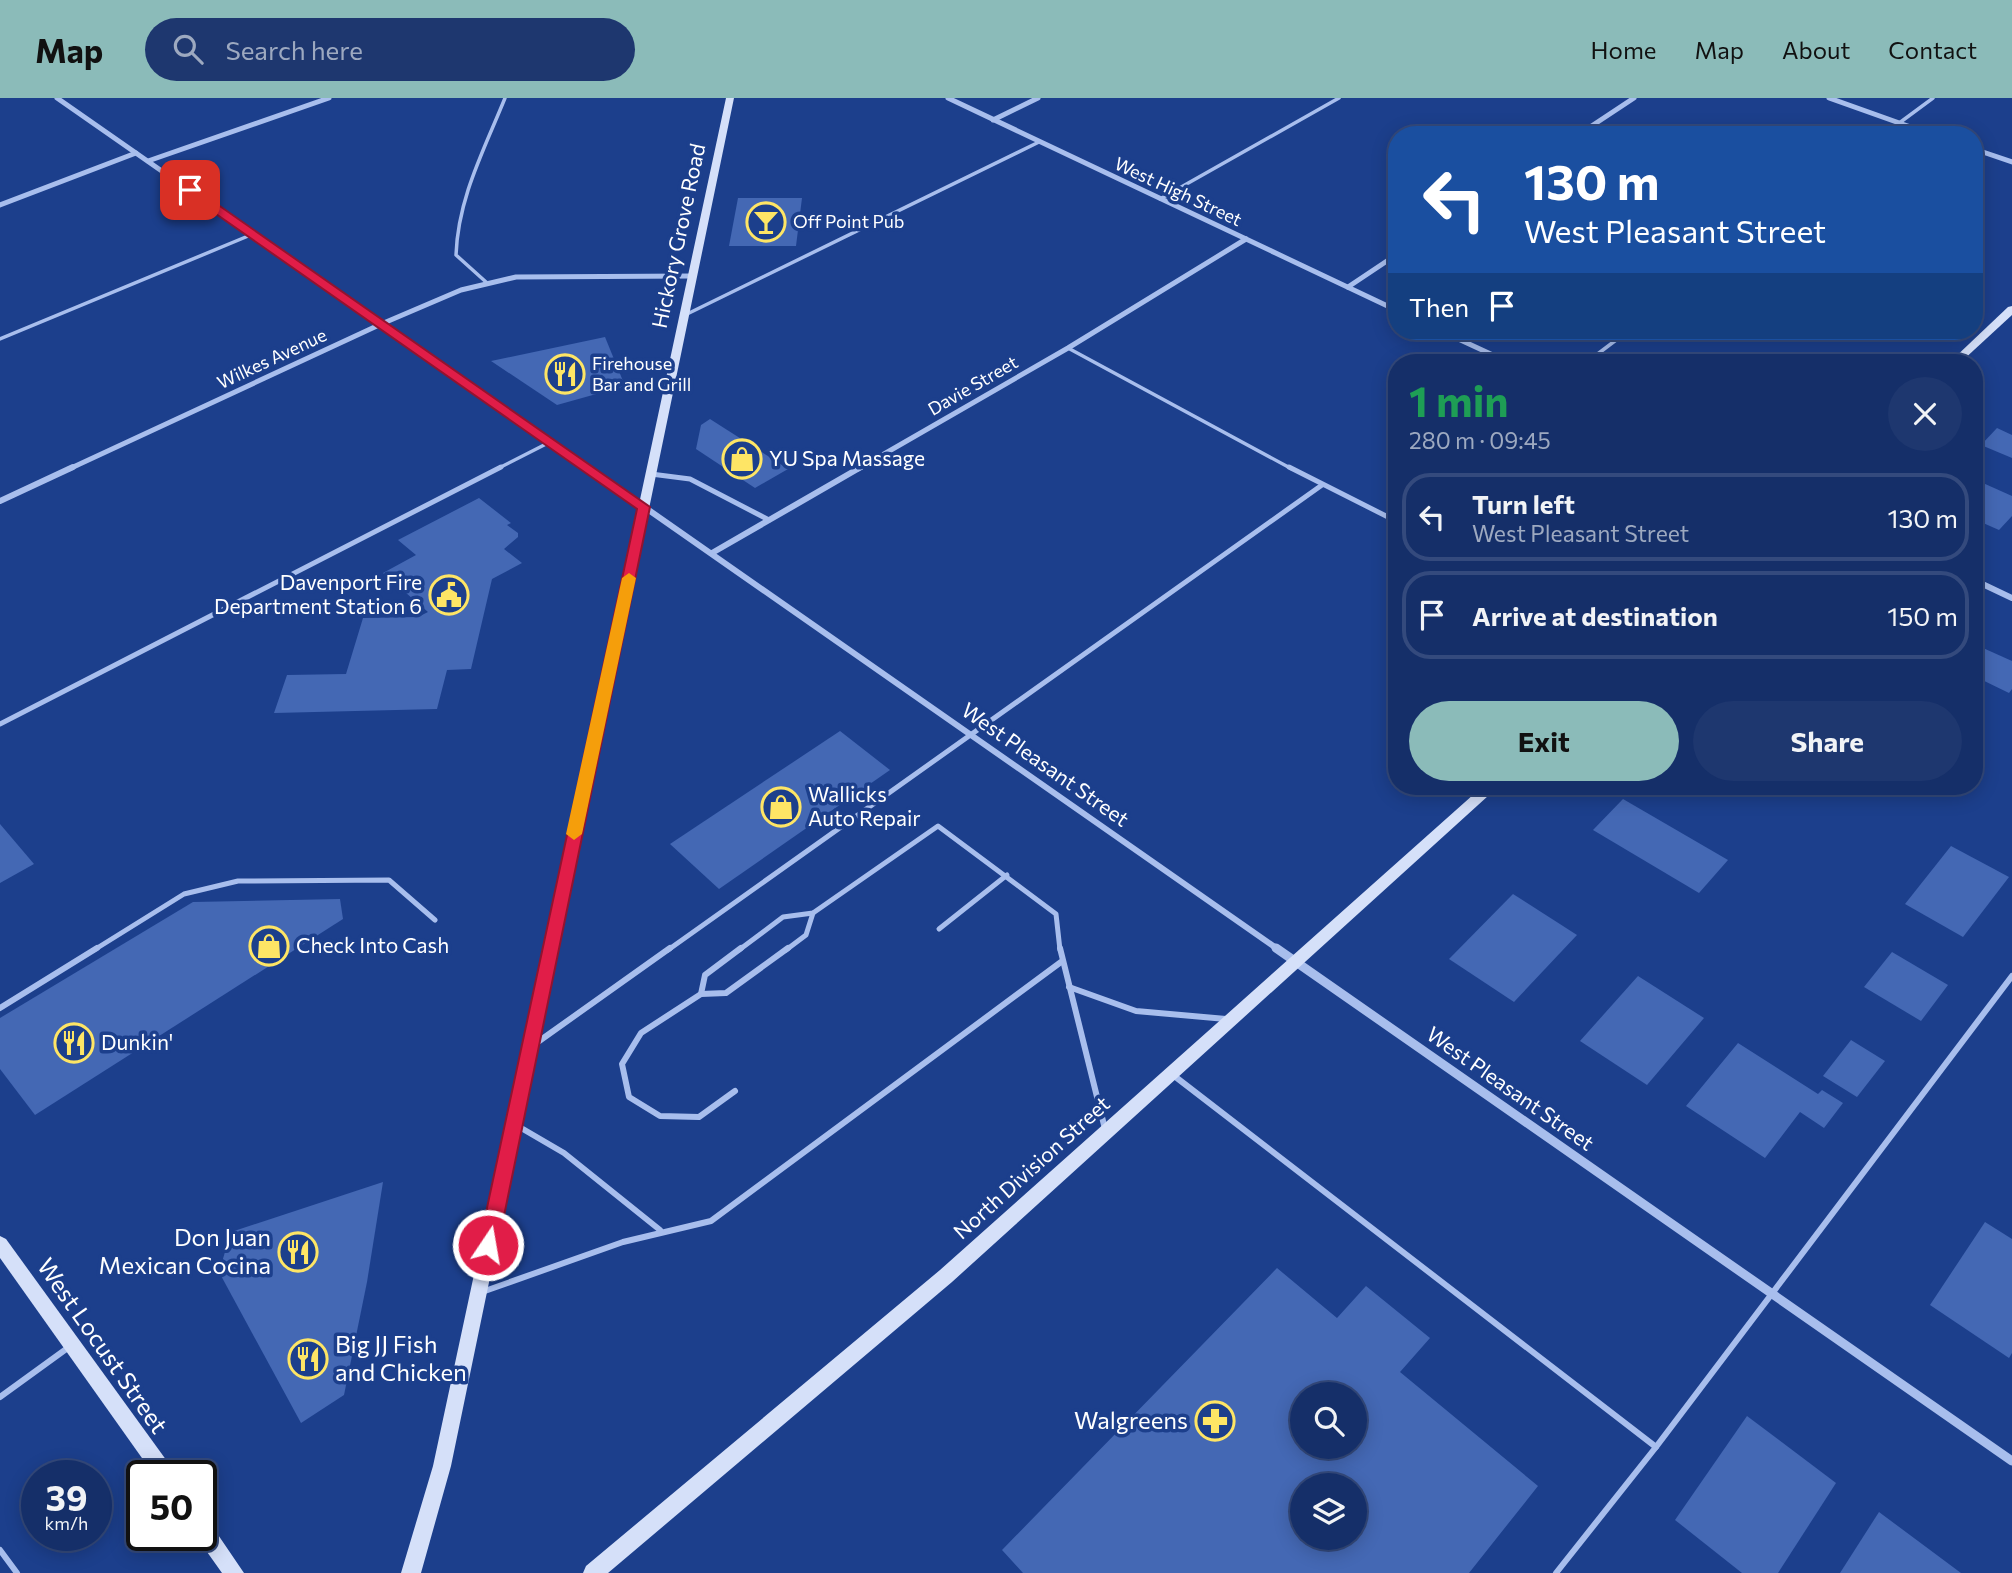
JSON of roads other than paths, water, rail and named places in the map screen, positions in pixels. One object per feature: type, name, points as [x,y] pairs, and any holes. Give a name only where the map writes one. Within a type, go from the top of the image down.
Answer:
[{"type":"main road","name":"Hickory Grove Road","points":[[411,1573],[443,1466],[730,98]]},
{"type":"main road","points":[[1983,336],[2012,309]]},
{"type":"main road","points":[[1964,354],[1979,340]]},
{"type":"main road","name":"North Division Street","points":[[593,1573],[946,1276],[1482,795]]},
{"type":"main road","name":"West Locust Street","points":[[0,1244],[154,1460]]},
{"type":"main road","points":[[217,1549],[234,1573]]},
{"type":"street","name":"West Pleasant Street","points":[[57,98],[2012,1461]]},
{"type":"street","points":[[148,161],[330,98]]},
{"type":"street","name":"West High Street","points":[[948,98],[1388,306]]},
{"type":"street","points":[[993,120],[1038,98]]},
{"type":"street","points":[[1592,126],[1634,98]]},
{"type":"street","points":[[1829,98],[1908,126]]},
{"type":"street","points":[[1983,152],[2012,162]]},
{"type":"street","points":[[0,205],[136,153]]},
{"type":"street","name":"Davie Street","points":[[712,553],[1068,348],[1246,239]]},
{"type":"street","points":[[1348,287],[1388,260]]},
{"type":"street","name":"Wilkes Avenue","points":[[0,501],[430,302],[486,282],[516,277],[691,276]]},
{"type":"street","points":[[1460,340],[1491,354]]},
{"type":"street","points":[[1983,584],[2012,598]]},
{"type":"lane","points":[[486,282],[456,255],[455,238],[462,207],[505,98]]},
{"type":"lane","points":[[1160,199],[1339,98]]},
{"type":"lane","points":[[1895,126],[1933,98]]},
{"type":"lane","points":[[683,316],[1039,142]]},
{"type":"lane","points":[[0,338],[253,234]]},
{"type":"lane","points":[[1598,354],[1616,340]]},
{"type":"lane","points":[[1068,348],[1322,485],[1388,517]]},
{"type":"lane","points":[[0,724],[550,442]]},
{"type":"lane","points":[[651,474],[691,479],[769,520]]},
{"type":"lane","points":[[529,1047],[1322,485]]},
{"type":"lane","points":[[701,994],[705,975],[783,918],[813,913],[938,826],[1056,914],[1060,962],[1069,987],[1106,1132]]},
{"type":"lane","points":[[939,929],[1007,875]]},
{"type":"lane","points":[[0,1008],[184,894],[238,881],[389,880],[435,920]]},
{"type":"lane","points":[[735,1091],[699,1117],[660,1116],[629,1097],[622,1064],[640,1033],[701,994],[726,993],[806,935],[813,913]]},
{"type":"lane","points":[[478,1294],[591,1250],[660,1230],[711,1221],[1060,962]]},
{"type":"lane","points":[[1556,1573],[1656,1447],[2012,976]]},
{"type":"lane","points":[[1069,987],[1136,1011],[1231,1020]]},
{"type":"lane","points":[[1171,1074],[1656,1447]]},
{"type":"lane","points":[[514,1124],[564,1153],[660,1230]]},
{"type":"lane","points":[[0,1397],[72,1345]]},
{"type":"lane","points":[[0,1550],[17,1573]]},
{"type":"place","name":"Off Point Pub","points":[[766,222]]},
{"type":"place","name":"Firehouse Bar and Grill","points":[[565,374]]},
{"type":"place","name":"YU Spa Massage","points":[[742,459]]},
{"type":"place","name":"Davenport Fire Department Station 6","points":[[449,595]]},
{"type":"place","name":"Wallicks Auto Repair","points":[[781,807]]},
{"type":"place","name":"Check Into Cash","points":[[269,946]]},
{"type":"place","name":"Dunkin'","points":[[74,1043]]},
{"type":"place","name":"Don Juan Mexican Cocina","points":[[298,1252]]},
{"type":"place","name":"Big JJ Fish and Chicken","points":[[308,1359]]},
{"type":"place","name":"Walgreens","points":[[1215,1421]]}]
